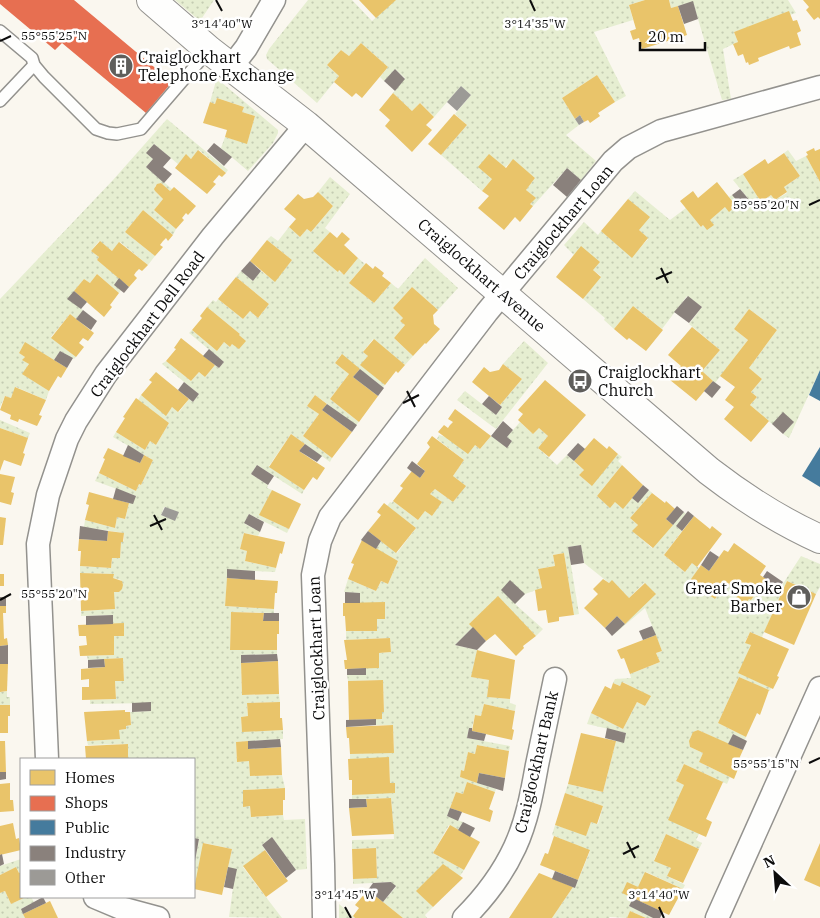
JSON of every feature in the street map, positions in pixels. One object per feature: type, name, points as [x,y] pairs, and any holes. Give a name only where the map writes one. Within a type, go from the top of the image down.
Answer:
[{"type":"street","name":"Craiglockhart Avenue","points":[[151,0],[209,50],[306,125],[709,471],[770,514],[820,539]]},
{"type":"street","points":[[232,66],[246,48],[274,0]]},
{"type":"street","name":"Craiglockhart Loan","points":[[324,918],[312,576],[317,548],[330,517],[503,293],[613,161],[628,148],[670,129],[820,87]]},
{"type":"street","name":"Craiglockhart Dell Road","points":[[47,758],[38,544],[48,495],[67,439],[76,421],[106,374],[208,244],[306,125]]},
{"type":"street","name":"Craiglockhart Bank","points":[[464,918],[496,880],[517,841],[529,807],[555,679]]},
{"type":"street","points":[[717,918],[820,688]]},
{"type":"street","points":[[97,898],[121,908],[158,918]]},
{"type":"lane","points":[[0,31],[32,58],[34,65],[96,129],[117,134],[141,129],[209,50]]},
{"type":"lane","points":[[0,101],[34,65]]},
{"type":"green space","points":[[175,0],[214,0],[200,21]]},
{"type":"green space","points":[[308,0],[352,0],[372,21],[395,0],[645,0],[629,5],[633,20],[594,32],[626,96],[615,102],[597,75],[562,98],[579,125],[566,135],[596,161],[581,180],[567,168],[533,206],[530,204],[535,198],[526,190],[535,178],[513,160],[482,191],[441,155],[467,125],[455,114],[471,95],[461,86],[434,117],[420,103],[412,111],[393,93],[405,78],[395,69],[384,81],[380,77],[388,67],[361,43],[349,56],[341,50],[327,65],[339,76],[317,103],[267,59],[266,55],[269,49]]},
{"type":"green space","points":[[669,0],[788,0],[796,13],[734,32],[738,42],[723,49],[731,99],[722,100],[693,2],[671,8]]},
{"type":"green space","points":[[216,81],[221,82],[278,130],[273,143],[248,171],[221,148],[225,137],[247,143],[255,116],[242,112],[244,107],[217,98],[215,104],[210,102]]},
{"type":"green space","points":[[167,119],[228,170],[226,173],[199,150],[191,159],[186,155],[178,164],[154,144],[147,153],[153,159],[146,167],[172,189],[170,191],[161,183],[155,186],[155,191],[163,199],[154,210],[176,229],[173,235],[143,210],[125,232],[155,256],[148,265],[120,242],[112,251],[99,241],[91,251],[99,257],[97,260],[119,278],[121,290],[119,293],[97,274],[90,283],[84,279],[68,299],[83,310],[76,319],[70,314],[51,337],[76,357],[74,359],[60,351],[54,360],[25,343],[19,353],[25,357],[23,360],[29,364],[23,374],[49,391],[46,400],[16,387],[11,398],[5,396],[0,407],[0,299],[113,180]]},
{"type":"green space","points":[[788,150],[796,161],[806,156],[820,182],[820,370],[789,438],[783,434],[794,422],[772,424],[750,405],[757,397],[751,392],[762,379],[749,368],[777,330],[749,309],[734,329],[748,340],[715,383],[702,371],[720,350],[689,324],[702,307],[687,296],[662,329],[633,306],[614,329],[604,320],[605,318],[583,299],[601,276],[593,270],[581,247],[574,255],[564,245],[584,222],[598,235],[601,231],[632,257],[648,239],[639,230],[628,199],[635,191],[670,220],[686,208],[701,227],[725,207],[736,206],[729,197],[732,195],[743,208],[751,202],[733,180],[743,174],[761,202],[771,195],[775,200],[787,193],[784,187],[800,176],[784,153]]},
{"type":"green space","points":[[330,177],[350,194],[325,228],[330,232],[314,251],[344,275],[358,258],[365,264],[349,283],[374,303],[391,283],[398,289],[425,258],[458,288],[438,310],[412,287],[393,308],[403,318],[400,321],[405,325],[394,338],[413,356],[405,365],[373,339],[363,352],[368,356],[361,365],[385,385],[383,387],[341,355],[335,363],[349,374],[330,399],[359,422],[356,425],[315,395],[307,406],[319,414],[303,436],[332,458],[330,462],[291,434],[269,466],[304,490],[302,494],[257,465],[251,474],[268,485],[267,488],[272,490],[260,515],[289,529],[287,533],[249,514],[245,524],[260,532],[258,536],[244,533],[240,549],[247,551],[245,561],[276,568],[275,572],[228,570],[225,606],[274,609],[274,613],[231,612],[230,650],[277,650],[277,654],[241,655],[242,695],[279,694],[280,702],[247,703],[248,716],[241,717],[242,731],[283,730],[283,739],[236,742],[237,761],[249,761],[250,776],[282,775],[285,788],[243,790],[243,806],[250,806],[251,817],[283,815],[284,820],[305,819],[307,869],[296,870],[272,837],[262,845],[265,850],[243,867],[282,918],[229,917],[233,888],[228,867],[232,849],[204,843],[195,884],[195,860],[199,840],[195,838],[195,758],[128,758],[128,744],[88,745],[87,741],[119,739],[119,730],[126,729],[126,726],[131,725],[130,712],[151,711],[151,703],[90,704],[90,700],[116,699],[115,681],[124,681],[123,658],[88,660],[87,656],[114,655],[114,636],[124,636],[113,624],[112,615],[81,616],[81,611],[114,609],[114,592],[119,592],[123,585],[121,580],[113,578],[113,574],[80,573],[80,566],[111,568],[112,558],[120,558],[121,542],[124,541],[124,533],[84,527],[85,520],[115,528],[117,517],[125,519],[129,503],[136,496],[95,481],[99,473],[136,491],[153,460],[113,437],[116,432],[145,450],[150,441],[156,445],[169,423],[138,400],[141,395],[166,415],[172,407],[179,412],[189,399],[193,402],[199,394],[162,364],[166,361],[191,381],[199,372],[205,377],[215,365],[219,368],[224,362],[189,333],[192,330],[217,351],[224,342],[230,347],[232,344],[245,341],[240,334],[207,307],[213,300],[216,302],[218,299],[243,319],[250,311],[258,318],[269,304],[236,277],[241,271],[253,281],[261,271],[275,281],[292,260],[267,240],[271,236],[278,241],[289,227],[300,237],[307,229],[311,232],[333,206],[318,192]],"holes":[[[164,507],[178,512],[175,520],[161,515]]]},
{"type":"green space","points":[[524,341],[548,363],[496,429],[457,400],[465,391],[496,415],[502,407],[500,405],[522,379],[503,364]]},
{"type":"green space","points":[[0,420],[30,433],[28,438],[0,428]]},
{"type":"green space","points":[[520,422],[533,434],[539,428],[548,436],[538,448],[557,465],[567,455],[584,470],[579,475],[591,485],[618,454],[622,457],[618,461],[622,465],[597,496],[610,507],[615,502],[632,498],[638,502],[649,490],[652,493],[630,518],[638,525],[633,531],[652,548],[684,512],[686,514],[676,526],[682,531],[664,555],[685,572],[692,563],[699,568],[690,582],[715,599],[726,583],[751,600],[760,587],[775,596],[801,556],[820,564],[820,587],[816,594],[787,581],[762,637],[750,632],[745,642],[751,645],[739,673],[771,688],[770,691],[739,677],[718,723],[746,737],[745,740],[733,734],[728,744],[698,730],[691,737],[690,747],[703,753],[699,762],[730,777],[727,784],[684,764],[676,781],[684,785],[699,834],[696,840],[702,843],[699,849],[666,834],[654,860],[671,868],[667,876],[685,885],[683,889],[646,872],[629,906],[653,918],[646,918],[630,911],[627,918],[552,918],[573,887],[575,888],[590,851],[552,835],[555,825],[586,835],[591,822],[598,824],[603,806],[565,793],[568,784],[603,792],[616,741],[624,742],[626,733],[587,724],[591,713],[623,729],[637,702],[645,706],[650,697],[623,682],[620,686],[613,683],[615,679],[631,678],[630,674],[660,662],[656,653],[662,651],[645,608],[612,636],[655,594],[644,583],[629,598],[612,581],[609,583],[584,563],[581,545],[568,547],[579,614],[574,615],[564,553],[553,555],[555,566],[538,569],[542,588],[525,594],[515,604],[543,629],[536,636],[498,597],[470,623],[473,627],[455,645],[477,650],[472,677],[489,680],[487,697],[510,699],[510,703],[516,705],[515,711],[484,704],[481,716],[475,715],[472,728],[469,728],[467,738],[510,746],[509,751],[477,745],[475,754],[468,752],[464,771],[461,770],[460,777],[496,789],[495,792],[467,782],[463,794],[456,792],[447,816],[463,822],[458,830],[449,825],[433,853],[464,870],[460,876],[443,865],[417,891],[433,907],[425,915],[427,918],[403,918],[383,902],[396,887],[391,882],[353,884],[353,879],[377,878],[376,848],[352,849],[352,840],[394,839],[391,798],[352,799],[352,795],[395,792],[395,783],[390,783],[389,758],[350,759],[350,754],[394,752],[393,725],[376,725],[376,719],[384,712],[383,680],[348,681],[347,675],[366,675],[366,668],[379,668],[379,653],[391,652],[390,638],[346,640],[346,631],[377,631],[377,619],[385,619],[360,603],[360,593],[344,592],[348,579],[376,591],[381,581],[388,584],[398,561],[376,549],[381,541],[397,553],[416,528],[387,506],[390,502],[392,503],[393,501],[418,520],[425,511],[432,516],[441,502],[430,494],[435,489],[453,502],[465,486],[453,476],[464,460],[437,439],[439,435],[475,445],[480,449],[491,436],[507,447],[512,441],[507,437]]},
{"type":"green space","points":[[7,691],[7,697],[10,697],[10,705],[0,705],[0,692]]},
{"type":"green space","points":[[20,859],[19,873],[16,867],[0,875],[0,866]]},
{"type":"green space","points":[[5,891],[11,904],[24,898],[32,898],[34,902],[21,909],[25,918],[0,918],[0,893]]},
{"type":"green space","points":[[339,904],[353,916],[355,918],[339,918]]},
{"type":"building: Homes","points":[[359,0],[396,0],[376,18]]},
{"type":"building: Homes","points":[[645,0],[669,0],[671,8],[678,6],[687,35],[642,49],[639,38],[633,40],[630,31],[636,29],[629,5]]},
{"type":"building: Homes","points":[[803,0],[820,0],[820,19],[818,17],[814,20],[806,10],[809,7]]},
{"type":"building: Homes","points":[[789,11],[793,21],[797,20],[801,31],[797,33],[801,45],[790,49],[789,46],[758,58],[759,61],[749,65],[748,62],[746,63],[743,54],[738,56],[733,44],[738,42],[734,32]]},
{"type":"building: Homes","points":[[361,43],[388,67],[362,98],[356,93],[352,97],[334,82],[339,76],[327,65],[341,50],[349,56]]},
{"type":"building: Homes","points":[[597,75],[615,102],[598,113],[600,116],[590,123],[588,120],[584,122],[580,115],[575,119],[562,98]]},
{"type":"building: Homes","points":[[393,93],[412,111],[420,103],[434,117],[426,125],[432,130],[412,152],[385,126],[390,120],[379,110]]},
{"type":"building: Homes","points":[[217,98],[244,107],[242,112],[255,116],[247,144],[225,137],[227,130],[203,123],[210,102],[215,104]]},
{"type":"building: Homes","points":[[454,114],[467,125],[441,155],[428,144]]},
{"type":"building: Homes","points":[[814,148],[815,151],[820,149],[820,182],[806,156],[808,155],[806,152]]},
{"type":"building: Homes","points":[[198,150],[226,173],[222,177],[219,175],[213,182],[216,184],[207,194],[175,168],[186,154],[191,159]]},
{"type":"building: Homes","points":[[784,153],[800,176],[784,187],[787,192],[775,200],[771,195],[761,202],[743,174],[765,159],[768,164]]},
{"type":"building: Homes","points":[[489,154],[506,168],[513,159],[535,178],[526,190],[536,198],[530,204],[533,206],[520,222],[515,217],[504,230],[478,208],[489,196],[482,191],[492,179],[478,167]]},
{"type":"building: Homes","points":[[717,182],[736,206],[729,212],[725,207],[710,220],[714,225],[707,230],[703,225],[701,227],[680,201],[693,191],[698,198]]},
{"type":"building: Homes","points":[[161,183],[170,191],[174,187],[196,206],[188,215],[186,213],[182,218],[184,220],[176,229],[154,210],[163,199],[154,189],[157,184]]},
{"type":"building: Homes","points":[[318,192],[333,206],[311,232],[307,229],[300,237],[289,227],[296,219],[284,209],[298,194],[304,199],[313,197]]},
{"type":"building: Homes","points":[[628,199],[650,217],[639,230],[648,238],[632,258],[601,231]]},
{"type":"building: Homes","points":[[143,210],[173,235],[168,241],[166,238],[163,241],[160,245],[163,247],[155,256],[125,232]]},
{"type":"building: Homes","points":[[330,232],[337,238],[342,232],[350,239],[344,245],[358,258],[344,275],[313,251]]},
{"type":"building: Homes","points":[[267,240],[292,260],[275,282],[250,261]]},
{"type":"building: Homes","points":[[100,241],[112,251],[119,242],[148,265],[142,271],[139,269],[136,272],[134,275],[137,278],[129,287],[97,260],[99,257],[91,251]]},
{"type":"building: Homes","points":[[581,246],[600,262],[593,270],[601,277],[583,299],[556,277]]},
{"type":"building: Homes","points":[[366,263],[373,269],[375,266],[384,273],[382,276],[391,283],[374,303],[349,283]]},
{"type":"building: Homes","points":[[97,274],[119,293],[104,317],[74,291],[84,279],[90,283]]},
{"type":"building: Homes","points":[[236,277],[269,304],[258,318],[250,311],[243,319],[218,299]]},
{"type":"building: Homes","points":[[412,287],[438,310],[433,315],[434,324],[440,329],[413,356],[394,338],[405,325],[400,321],[403,318],[393,308]]},
{"type":"building: Homes","points":[[633,306],[663,330],[646,351],[629,338],[627,340],[614,329]]},
{"type":"building: Homes","points":[[207,307],[246,341],[239,349],[232,344],[230,347],[224,342],[217,351],[192,330],[202,318],[200,316]]},
{"type":"building: Homes","points":[[749,309],[777,330],[749,368],[762,379],[751,392],[757,397],[750,405],[769,421],[751,442],[724,419],[734,407],[725,400],[735,387],[720,376],[748,340],[734,329]]},
{"type":"building: Homes","points":[[70,314],[94,333],[88,341],[83,338],[79,343],[84,347],[76,357],[51,338]]},
{"type":"building: Homes","points":[[692,327],[720,350],[702,371],[713,381],[696,401],[670,380],[681,366],[668,355]]},
{"type":"building: Homes","points":[[181,338],[215,365],[205,377],[199,372],[191,381],[166,361],[176,349],[174,348]]},
{"type":"building: Homes","points":[[374,339],[405,365],[398,373],[396,371],[385,385],[360,365],[368,356],[363,352]]},
{"type":"building: Homes","points":[[25,342],[67,368],[61,378],[58,376],[49,391],[22,374],[29,364],[22,360],[25,357],[19,353]]},
{"type":"building: Homes","points":[[342,354],[360,369],[353,377],[378,396],[359,422],[330,399],[349,374],[335,363]]},
{"type":"building: Homes","points":[[503,364],[522,379],[500,405],[472,382],[484,367],[490,372],[499,370]]},
{"type":"building: Homes","points":[[156,372],[189,399],[178,412],[172,407],[166,416],[141,395],[152,382],[149,380]]},
{"type":"building: Homes","points":[[545,380],[586,415],[549,457],[538,448],[548,436],[539,428],[533,434],[518,420],[523,414],[518,410]]},
{"type":"building: Homes","points":[[15,387],[46,400],[39,415],[42,416],[37,426],[19,419],[18,422],[10,419],[11,415],[0,410],[5,396],[11,398]]},
{"type":"building: Homes","points":[[315,395],[327,404],[322,410],[352,432],[332,458],[303,436],[319,414],[307,406]]},
{"type":"building: Homes","points":[[136,398],[169,423],[156,445],[150,441],[145,450],[116,432],[125,418],[123,417]]},
{"type":"building: Homes","points":[[455,409],[491,436],[480,449],[475,445],[468,454],[438,432],[444,425],[448,428],[453,422],[448,419]]},
{"type":"building: Homes","points":[[0,428],[28,438],[21,466],[4,460],[0,471]]},
{"type":"building: Homes","points":[[291,434],[305,444],[299,451],[325,468],[317,480],[313,477],[304,490],[269,467]]},
{"type":"building: Homes","points":[[432,436],[464,460],[453,476],[466,486],[453,502],[435,489],[430,494],[442,502],[432,516],[425,511],[418,520],[393,501],[403,488],[400,486],[412,471],[420,478],[425,471],[417,464],[430,447],[427,443]]},
{"type":"building: Homes","points":[[594,438],[607,449],[609,446],[618,454],[592,486],[579,475],[584,470],[574,461]]},
{"type":"building: Homes","points":[[108,448],[140,463],[144,455],[153,460],[136,491],[99,473]]},
{"type":"building: Homes","points":[[622,465],[643,485],[623,509],[615,502],[610,508],[597,496]]},
{"type":"building: Homes","points":[[0,474],[15,477],[11,492],[14,493],[11,505],[0,502]]},
{"type":"building: Homes","points":[[272,490],[301,504],[289,529],[259,515]]},
{"type":"building: Homes","points":[[89,492],[129,503],[125,519],[117,517],[115,528],[85,520],[89,505],[86,504]]},
{"type":"building: Homes","points":[[652,493],[675,509],[666,519],[673,525],[653,548],[632,531],[638,525],[630,518]]},
{"type":"building: Homes","points":[[384,503],[416,528],[396,553],[368,531],[381,515],[377,512]]},
{"type":"building: Homes","points":[[694,516],[710,529],[712,526],[722,534],[697,567],[692,563],[685,572],[664,555]]},
{"type":"building: Homes","points":[[0,517],[6,518],[3,545],[0,545]]},
{"type":"building: Homes","points":[[108,531],[124,533],[123,542],[121,542],[120,558],[112,558],[111,568],[80,566],[81,551],[78,551],[79,539],[107,541]]},
{"type":"building: Homes","points":[[244,533],[285,542],[276,568],[245,561],[247,551],[240,549]]},
{"type":"building: Homes","points":[[362,540],[398,561],[388,584],[381,581],[376,591],[348,579],[354,564],[351,563]]},
{"type":"building: Homes","points":[[734,543],[766,566],[760,575],[766,579],[751,600],[749,599],[744,606],[735,600],[740,592],[726,583],[715,599],[689,582],[701,565],[709,571],[724,550],[728,552]]},
{"type":"building: Homes","points":[[564,553],[574,615],[559,617],[559,621],[548,623],[546,610],[538,611],[535,590],[542,588],[538,569],[555,566],[553,555]]},
{"type":"building: Homes","points":[[80,573],[114,574],[113,578],[122,581],[122,589],[119,592],[114,592],[115,609],[81,611]]},
{"type":"building: Homes","points":[[0,574],[4,574],[4,586],[0,586]]},
{"type":"building: Homes","points":[[227,578],[278,581],[274,609],[225,606]]},
{"type":"building: Homes","points":[[603,579],[609,583],[612,580],[629,598],[645,583],[656,594],[625,624],[617,616],[605,628],[584,608],[598,594],[593,589]]},
{"type":"building: Homes","points":[[787,581],[816,594],[794,645],[764,632]]},
{"type":"building: Homes","points":[[498,596],[536,636],[523,646],[524,648],[516,656],[495,634],[486,641],[469,624]]},
{"type":"building: Homes","points":[[385,602],[385,619],[377,619],[377,631],[346,631],[343,603]]},
{"type":"building: Homes","points":[[0,606],[6,606],[6,613],[3,613],[4,639],[7,638],[8,645],[0,646]]},
{"type":"building: Homes","points":[[231,612],[264,613],[263,621],[279,621],[277,650],[230,650]]},
{"type":"building: Homes","points":[[124,623],[124,636],[114,636],[114,655],[80,656],[79,646],[87,645],[86,636],[79,636],[78,625]]},
{"type":"building: Homes","points":[[750,632],[789,649],[773,689],[738,673],[751,645],[745,643]]},
{"type":"building: Homes","points":[[656,635],[662,651],[656,653],[660,662],[630,674],[624,658],[621,659],[617,650]]},
{"type":"building: Homes","points":[[390,638],[391,652],[379,653],[379,668],[345,669],[344,660],[347,660],[344,640]]},
{"type":"building: Homes","points":[[477,650],[515,660],[510,699],[487,697],[489,680],[471,677]]},
{"type":"building: Homes","points":[[123,658],[124,681],[115,681],[116,699],[82,700],[82,687],[89,687],[89,679],[81,680],[81,669],[105,667],[104,659]]},
{"type":"building: Homes","points":[[278,661],[279,694],[242,695],[241,663]]},
{"type":"building: Homes","points":[[0,664],[8,664],[7,691],[0,692]]},
{"type":"building: Homes","points":[[739,677],[769,690],[760,715],[757,713],[746,737],[718,723]]},
{"type":"building: Homes","points":[[383,680],[384,712],[382,712],[382,719],[349,720],[348,681]]},
{"type":"building: Homes","points":[[622,682],[651,696],[645,706],[637,702],[623,729],[591,713],[605,686],[611,689],[613,683],[620,686]]},
{"type":"building: Homes","points":[[280,702],[280,718],[282,718],[283,730],[242,732],[241,717],[248,716],[247,703]]},
{"type":"building: Homes","points":[[484,704],[515,711],[512,740],[472,731],[475,715],[481,716]]},
{"type":"building: Homes","points":[[0,705],[10,705],[8,733],[0,733]]},
{"type":"building: Homes","points":[[125,710],[125,712],[130,712],[131,725],[126,726],[126,729],[119,730],[120,739],[87,741],[84,712]]},
{"type":"building: Homes","points":[[393,725],[394,753],[350,754],[346,727]]},
{"type":"building: Homes","points":[[698,730],[743,750],[735,768],[738,769],[734,779],[699,762],[703,753],[690,747],[689,741],[693,732]]},
{"type":"building: Homes","points":[[581,733],[616,741],[603,792],[568,784]]},
{"type":"building: Homes","points":[[0,741],[5,741],[6,772],[0,772]]},
{"type":"building: Homes","points":[[248,741],[248,749],[281,747],[282,775],[250,776],[249,761],[237,762],[236,742]]},
{"type":"building: Homes","points":[[128,744],[128,758],[86,758],[85,746]]},
{"type":"building: Homes","points":[[477,745],[509,751],[505,778],[479,773],[477,783],[460,777],[461,770],[464,771],[468,752],[475,754]]},
{"type":"building: Homes","points":[[389,757],[390,783],[395,783],[395,793],[352,795],[352,780],[349,780],[348,759]]},
{"type":"building: Homes","points":[[684,764],[723,782],[706,819],[712,822],[706,837],[668,820],[684,785],[676,781]]},
{"type":"building: Homes","points":[[467,782],[495,792],[489,809],[493,811],[490,822],[450,808],[456,792],[463,794]]},
{"type":"building: Homes","points":[[10,783],[10,800],[13,800],[14,811],[0,812],[0,784]]},
{"type":"building: Homes","points":[[285,788],[283,815],[251,817],[250,806],[243,807],[243,790]]},
{"type":"building: Homes","points":[[565,793],[603,806],[597,824],[591,822],[586,836],[555,825]]},
{"type":"building: Homes","points":[[391,798],[394,834],[352,836],[349,808],[367,807],[366,799]]},
{"type":"building: Homes","points":[[13,823],[16,839],[19,838],[20,850],[0,855],[0,826]]},
{"type":"building: Homes","points":[[450,825],[480,842],[464,870],[433,853]]},
{"type":"building: Homes","points":[[666,834],[699,849],[683,883],[667,876],[671,868],[654,861]]},
{"type":"building: Homes","points":[[554,836],[590,850],[578,880],[540,865],[545,853],[548,854]]},
{"type":"building: Homes","points":[[203,843],[232,849],[222,895],[195,889]]},
{"type":"building: Homes","points":[[820,843],[820,887],[804,880]]},
{"type":"building: Homes","points":[[376,848],[377,878],[353,879],[352,849]]},
{"type":"building: Homes","points":[[265,850],[288,881],[266,897],[243,866]]},
{"type":"building: Homes","points":[[443,864],[463,878],[433,907],[416,891]]},
{"type":"building: Homes","points":[[16,867],[20,872],[20,898],[24,898],[11,904],[5,891],[0,893],[0,875]]},
{"type":"building: Homes","points":[[645,872],[683,889],[669,915],[622,893],[627,882],[638,887]]},
{"type":"building: Homes","points":[[539,873],[573,887],[552,918],[509,918]]},
{"type":"building: Homes","points":[[368,890],[403,918],[355,918],[353,916],[359,908],[355,905]]},
{"type":"building: Homes","points":[[50,901],[58,918],[25,918],[23,914]]},
{"type":"building: Homes","points":[[630,911],[646,918],[627,918]]},
{"type":"building: Shops","name":"Craiglockhart Telephone Exchange","points":[[0,0],[74,0],[172,82],[146,113],[62,43],[55,50],[0,4]]},
{"type":"building: Public","points":[[820,370],[820,401],[809,395]]},
{"type":"building: Public","points":[[820,447],[820,487],[802,476]]},
{"type":"building: Industry","points":[[693,1],[698,19],[684,24],[678,6]]},
{"type":"building: Industry","points":[[395,69],[405,79],[395,91],[384,81]]},
{"type":"building: Industry","points":[[214,143],[232,157],[224,166],[207,151]]},
{"type":"building: Industry","points":[[154,144],[171,158],[163,167],[172,174],[164,183],[146,167],[153,159],[146,153]]},
{"type":"building: Industry","points":[[567,168],[581,180],[567,197],[553,185]]},
{"type":"building: Industry","points":[[740,189],[751,202],[743,208],[732,195]]},
{"type":"building: Industry","points":[[250,261],[261,271],[253,281],[241,271]]},
{"type":"building: Industry","points":[[119,278],[129,287],[124,293],[114,285]]},
{"type":"building: Industry","points":[[74,291],[87,302],[81,309],[67,299]]},
{"type":"building: Industry","points":[[688,296],[702,307],[689,323],[674,312]]},
{"type":"building: Industry","points":[[83,310],[97,321],[91,330],[76,319]]},
{"type":"building: Industry","points":[[209,349],[224,362],[219,368],[203,356]]},
{"type":"building: Industry","points":[[60,351],[73,358],[67,368],[54,360]]},
{"type":"building: Industry","points":[[360,369],[384,388],[378,396],[353,377]]},
{"type":"building: Industry","points":[[713,381],[721,387],[712,398],[704,391]]},
{"type":"building: Industry","points":[[184,382],[199,394],[193,402],[178,390]]},
{"type":"building: Industry","points":[[489,396],[502,407],[496,415],[482,404]]},
{"type":"building: Industry","points":[[327,404],[357,425],[352,432],[322,410]]},
{"type":"building: Industry","points":[[783,412],[794,422],[783,434],[772,424]]},
{"type":"building: Industry","points":[[503,421],[513,430],[507,437],[512,441],[507,448],[491,436]]},
{"type":"building: Industry","points":[[578,443],[585,449],[574,461],[567,455]]},
{"type":"building: Industry","points":[[305,444],[322,456],[317,462],[299,451]]},
{"type":"building: Industry","points":[[128,445],[144,455],[140,463],[123,456]]},
{"type":"building: Industry","points":[[412,461],[425,471],[420,478],[407,468]]},
{"type":"building: Industry","points":[[257,465],[274,476],[268,485],[251,474]]},
{"type":"building: Industry","points":[[643,485],[649,490],[638,503],[632,498]]},
{"type":"building: Industry","points":[[116,488],[136,496],[133,504],[113,499]]},
{"type":"building: Industry","points":[[677,506],[684,512],[673,525],[666,519]]},
{"type":"building: Industry","points":[[688,511],[694,516],[682,531],[676,526]]},
{"type":"building: Industry","points":[[249,514],[264,522],[260,532],[244,523]]},
{"type":"building: Industry","points":[[80,526],[108,531],[107,541],[79,539]]},
{"type":"building: Industry","points":[[368,531],[381,541],[376,549],[361,540]]},
{"type":"building: Industry","points":[[581,545],[584,563],[571,565],[568,547]]},
{"type":"building: Industry","points":[[710,551],[719,557],[709,571],[701,565]]},
{"type":"building: Industry","points":[[227,569],[255,571],[255,580],[227,578]]},
{"type":"building: Industry","points":[[767,571],[783,582],[775,596],[760,587],[766,579],[763,577]]},
{"type":"building: Industry","points":[[510,580],[525,594],[515,604],[501,590]]},
{"type":"building: Industry","points":[[345,592],[360,593],[360,603],[345,603]]},
{"type":"building: Industry","points":[[0,597],[6,597],[6,606],[0,606]]},
{"type":"building: Industry","points":[[264,613],[279,613],[279,621],[263,621]]},
{"type":"building: Industry","points":[[113,615],[113,624],[86,625],[86,616]]},
{"type":"building: Industry","points":[[617,616],[625,624],[612,636],[605,628]]},
{"type":"building: Industry","points":[[652,626],[656,635],[643,640],[639,631]]},
{"type":"building: Industry","points":[[473,627],[486,641],[477,650],[455,645]]},
{"type":"building: Industry","points":[[8,645],[8,664],[0,664],[0,646]]},
{"type":"building: Industry","points":[[277,654],[278,661],[241,663],[241,655]]},
{"type":"building: Industry","points":[[104,659],[105,667],[88,668],[88,660]]},
{"type":"building: Industry","points":[[366,668],[366,675],[347,675],[347,669]]},
{"type":"building: Industry","points":[[151,702],[151,711],[132,712],[132,703]]},
{"type":"building: Industry","points":[[376,719],[376,725],[346,727],[346,720]]},
{"type":"building: Industry","points":[[469,728],[472,728],[472,731],[486,734],[484,741],[467,738]]},
{"type":"building: Industry","points":[[607,728],[626,733],[624,743],[605,738]]},
{"type":"building: Industry","points":[[733,734],[747,741],[743,750],[728,744]]},
{"type":"building: Industry","points":[[280,739],[281,747],[248,749],[248,741]]},
{"type":"building: Industry","points":[[0,772],[6,772],[6,779],[0,780]]},
{"type":"building: Industry","points":[[479,773],[505,778],[503,791],[477,783]]},
{"type":"building: Industry","points":[[349,799],[366,799],[367,807],[349,808]]},
{"type":"building: Industry","points":[[450,808],[462,812],[458,821],[447,816]]},
{"type":"building: Industry","points":[[463,822],[475,828],[470,837],[458,830]]},
{"type":"building: Industry","points":[[272,837],[296,870],[286,878],[262,845]]},
{"type":"building: Industry","points":[[195,838],[199,839],[195,861]]},
{"type":"building: Industry","points":[[2,854],[4,864],[0,866],[0,855]]},
{"type":"building: Industry","points":[[228,867],[237,869],[233,889],[224,887]]},
{"type":"building: Industry","points":[[555,871],[578,880],[575,888],[552,879]]},
{"type":"building: Industry","points":[[391,882],[396,886],[383,902],[368,890],[373,883]]},
{"type":"building: Industry","points":[[41,898],[44,898],[46,903],[23,914],[21,909]]},
{"type":"building: Industry","points":[[633,898],[663,912],[660,918],[653,918],[629,906]]},
{"type":"building: Other","points":[[461,86],[471,95],[457,111],[447,102]]},
{"type":"building: Other","points":[[580,115],[584,122],[579,125],[575,119]]},
{"type":"building: Other","points":[[165,507],[179,512],[175,521],[161,515]]},
{"type":"place","name":"Craiglockhart Telephone Exchange","points":[[121,66]]},
{"type":"place","name":"Craiglockhart Church","points":[[580,381]]},
{"type":"place","name":"Great Smoke Barber","points":[[799,597]]}]
